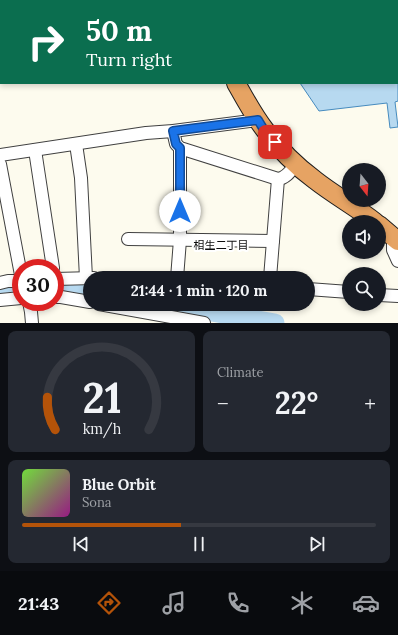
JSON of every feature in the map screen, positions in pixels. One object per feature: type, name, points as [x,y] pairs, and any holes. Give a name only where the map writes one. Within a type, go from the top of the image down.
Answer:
[{"type":"highway","points":[[237,84],[264,130],[296,164],[314,179],[366,215]]},
{"type":"highway","points":[[386,231],[396,239]]},
{"type":"street","points":[[0,155],[146,133],[258,120]]},
{"type":"street","points":[[173,131],[176,144],[180,148],[278,179],[282,179],[286,176],[296,164]]},
{"type":"street","points":[[76,144],[81,178],[89,271]]},
{"type":"street","points":[[178,271],[180,240],[180,148]]},
{"type":"street","points":[[35,150],[52,259]]},
{"type":"street","points":[[0,164],[18,259]]},
{"type":"street","points":[[271,271],[278,179]]},
{"type":"street","points":[[128,239],[273,241]]},
{"type":"street","points":[[396,239],[392,245],[398,261]]},
{"type":"street","points":[[64,279],[83,278]]},
{"type":"street","points":[[0,283],[12,281]]},
{"type":"street","points":[[315,290],[342,291]]},
{"type":"street","points":[[386,295],[398,296]]},
{"type":"street","points":[[64,298],[83,301]]},
{"type":"street","points":[[0,300],[12,299]]},
{"type":"street","points":[[31,311],[32,323]]},
{"type":"street","points":[[121,311],[140,317],[204,323]]},
{"type":"water","points":[[301,84],[398,84],[398,101],[395,102],[398,127],[390,128],[387,103],[319,111]]},
{"type":"waterway","points":[[0,292],[12,290]]},
{"type":"waterway","points":[[64,290],[83,291]]},
{"type":"waterway","points":[[206,311],[275,323]]},
{"type":"district","name":"相生二丁目","points":[[221,245]]},
{"type":"route","points":[[180,211],[180,148],[176,144],[173,131],[258,120],[264,130],[275,142]]}]
